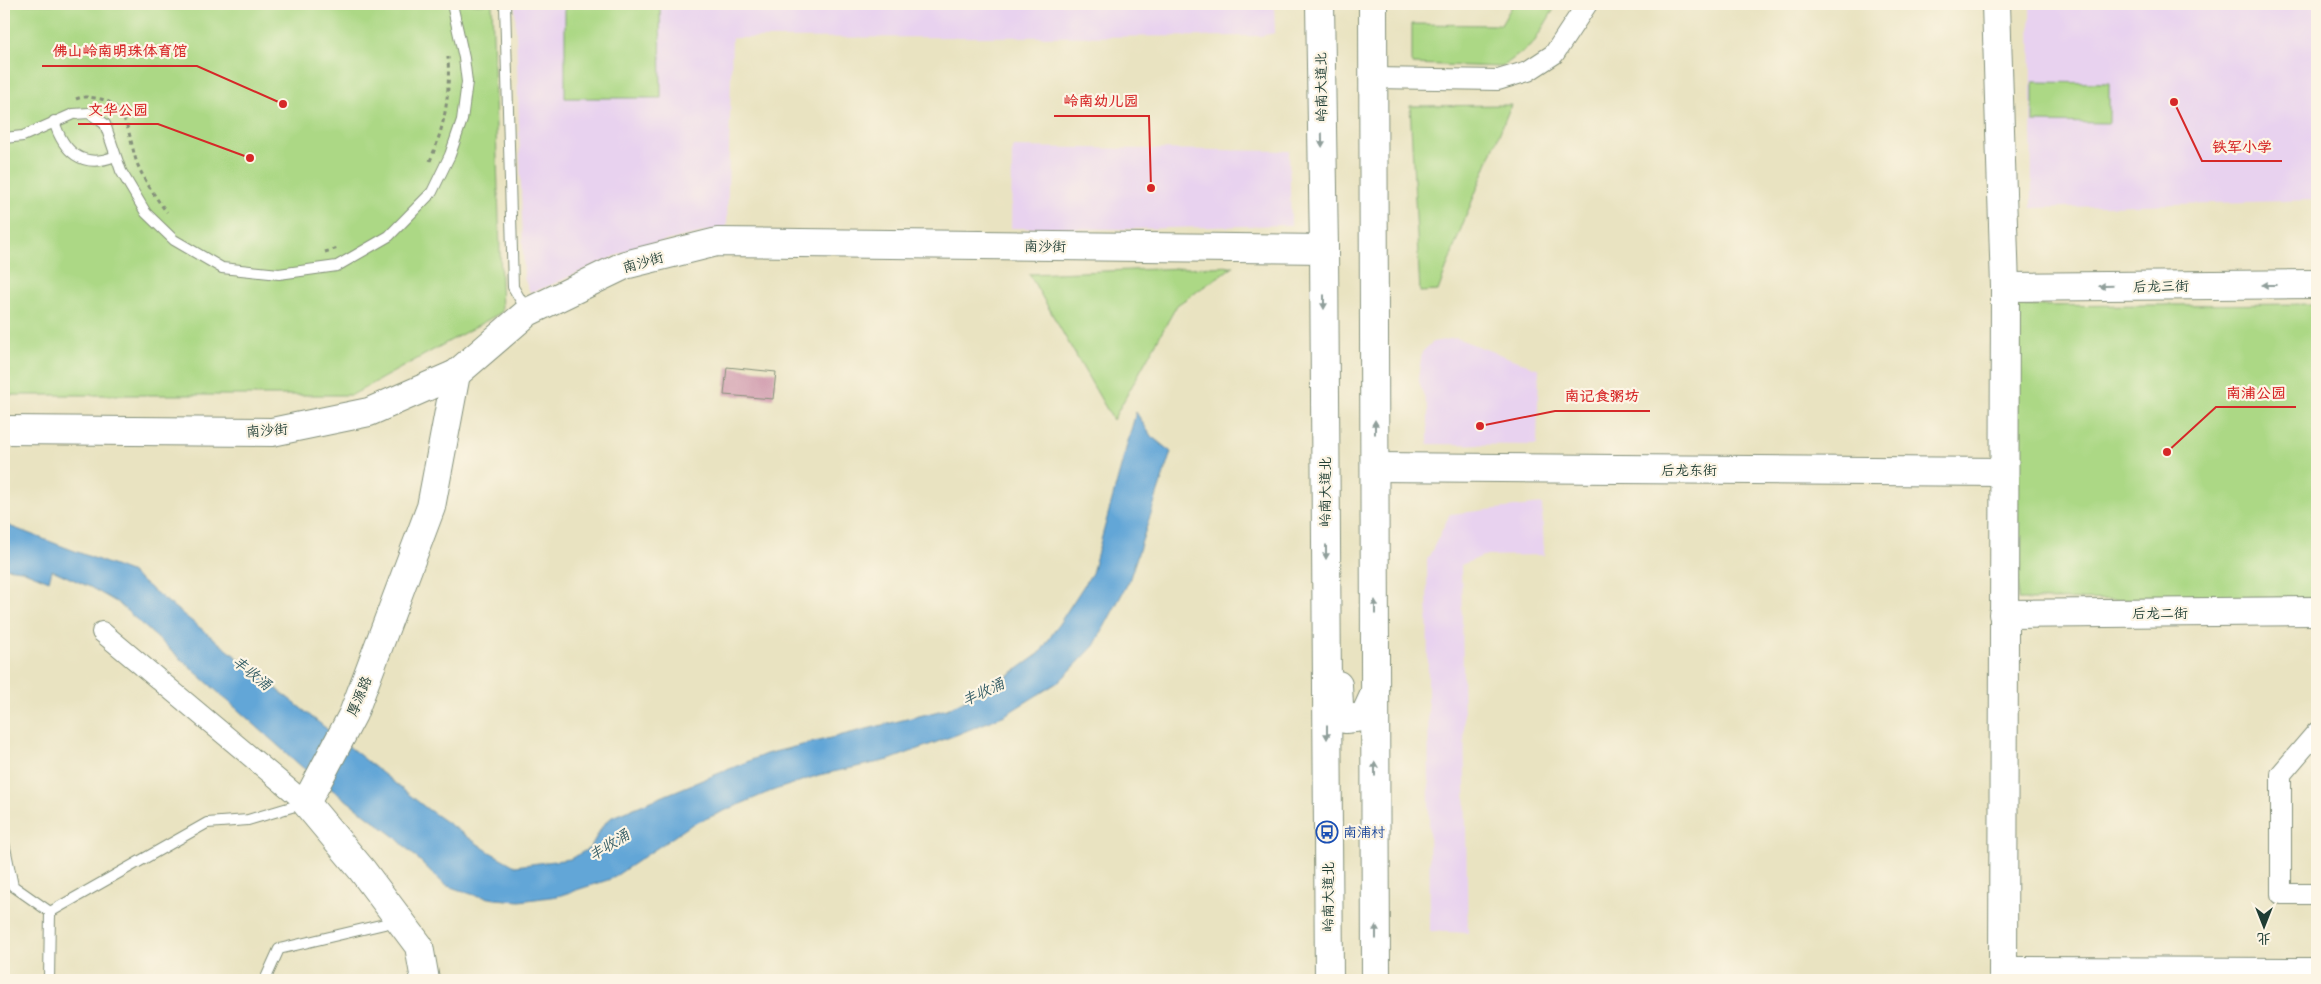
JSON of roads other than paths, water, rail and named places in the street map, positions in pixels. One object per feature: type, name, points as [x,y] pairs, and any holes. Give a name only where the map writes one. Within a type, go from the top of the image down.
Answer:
[{"type":"street","name":"岭南大道北","points":[[1320,4],[1324,249],[1329,980]]},
{"type":"street","points":[[1373,4],[1376,980]]},
{"type":"street","points":[[1374,78],[1498,80],[1528,71],[1554,54],[1588,4]]},
{"type":"street","points":[[1996,4],[2005,287],[2003,976],[2317,972]]},
{"type":"street","name":"南沙街","points":[[4,430],[272,432],[369,412],[456,374],[528,312],[625,265],[717,242],[1324,249]]},
{"type":"street","name":"后龙三街","points":[[2005,287],[2317,284]]},
{"type":"street","name":"厚源路","points":[[306,802],[353,714],[431,507],[456,374]]},
{"type":"street","name":"后龙东街","points":[[1375,467],[2004,472]]},
{"type":"street","points":[[1326,606],[1338,637],[1339,707],[1344,719],[1364,717],[1375,693]]},
{"type":"street","name":"后龙二街","points":[[2003,614],[2317,612]]},
{"type":"street","points":[[102,632],[306,802],[362,870],[419,946],[425,980]]},
{"type":"street","points":[[2317,732],[2281,774],[2281,894],[2317,894]]},
{"type":"lane","points":[[4,138],[23,136],[73,114],[89,113],[105,124],[121,171],[146,213],[174,240],[222,268],[279,274],[337,266],[389,236],[432,192],[450,155],[462,120],[467,82],[464,58],[452,4]]},
{"type":"lane","points":[[505,4],[513,287],[528,312]]},
{"type":"lane","points":[[54,121],[65,147],[76,157],[92,161],[107,160],[115,156]]},
{"type":"lane","points":[[50,912],[207,823],[248,820],[306,802]]},
{"type":"lane","points":[[4,843],[6,862],[13,886],[50,912]]},
{"type":"lane","points":[[49,980],[50,912]]},
{"type":"lane","points":[[265,980],[279,949],[398,920]]},
{"type":"water","name":"丰收涌","points":[[1136,412],[1151,436],[1171,452],[1129,581],[1094,646],[1060,681],[1005,715],[961,733],[889,760],[819,775],[769,792],[691,825],[611,879],[558,896],[520,901],[495,899],[474,895],[445,885],[393,835],[302,767],[118,603],[90,587],[52,570],[49,581],[22,570],[4,568],[4,524],[130,572],[426,808],[488,851],[515,866],[570,859],[590,848],[603,825],[612,817],[766,754],[947,709],[995,685],[1040,653],[1092,573]]},
{"type":"place","name":"铁军小学","points":[[2174,102]]},
{"type":"place","name":"佛山岭南明珠体育馆","points":[[283,104]]},
{"type":"place","name":"文华公园","points":[[250,158]]},
{"type":"place","name":"岭南幼儿园","points":[[1151,188]]},
{"type":"place","name":"南记食粥坊","points":[[1480,426]]},
{"type":"place","name":"南浦公园","points":[[2167,452]]},
{"type":"place","name":"南浦村","points":[[1327,832]]}]
